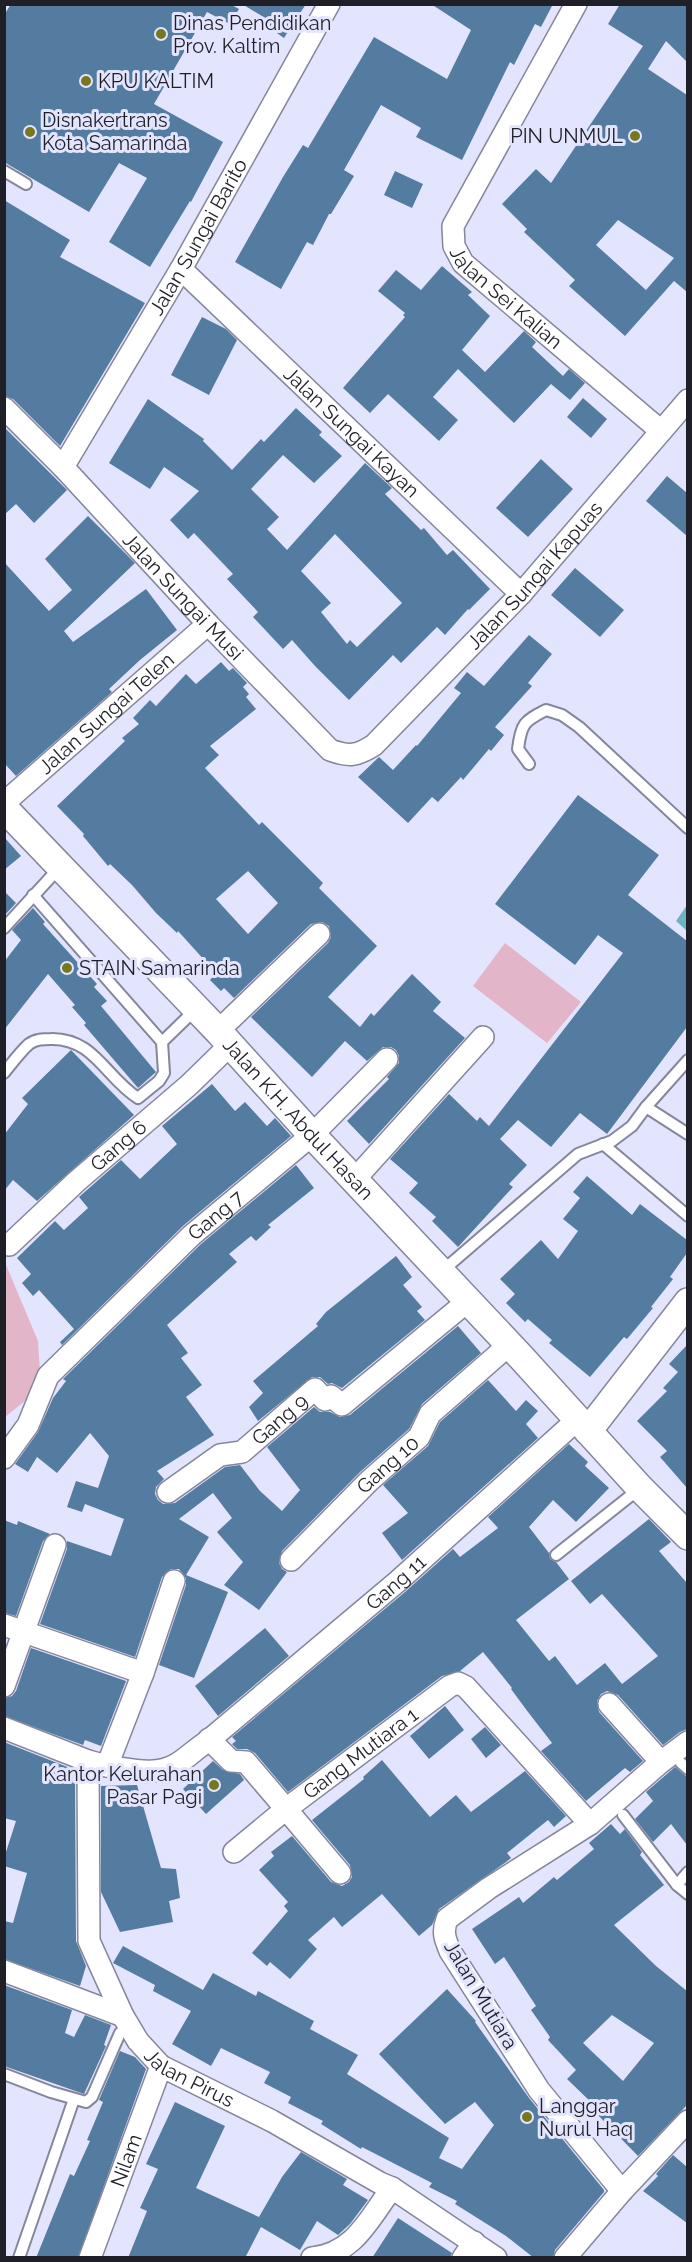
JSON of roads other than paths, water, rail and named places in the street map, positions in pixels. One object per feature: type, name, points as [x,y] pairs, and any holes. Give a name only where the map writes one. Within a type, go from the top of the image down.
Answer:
[{"type":"street","name":"Jalan Sungai Barito","points":[[63,467],[181,269],[329,4]]},
{"type":"street","name":"Jalan Sei Kalian","points":[[576,4],[453,226],[454,246],[463,263],[661,431]]},
{"type":"street","name":"Jalan Sungai Kayan","points":[[181,269],[521,594]]},
{"type":"street","name":"Jalan Sungai Kapuas","points":[[374,745],[521,594],[687,400]]},
{"type":"street","name":"Jalan Sungai Musi","points":[[4,408],[63,467],[208,624],[330,750],[345,756],[361,753],[374,745]]},
{"type":"street","name":"Jalan Sungai Telen","points":[[4,803],[208,624]]},
{"type":"street","name":"Jalan K.H. Abdul Hasan","points":[[4,807],[224,1038],[582,1426],[687,1536]]},
{"type":"street","name":"Gang 6","points":[[9,1245],[77,1181],[189,1085],[224,1038],[319,934]]},
{"type":"street","points":[[355,1179],[483,1037]]},
{"type":"street","name":"Gang 7","points":[[4,1458],[28,1425],[48,1376],[192,1235],[312,1135],[387,1059]]},
{"type":"street","name":"Gang 9","points":[[168,1492],[220,1455],[242,1452],[315,1389],[325,1400],[331,1396],[342,1404],[468,1301]]},
{"type":"street","points":[[582,1426],[687,1302]]},
{"type":"street","name":"Gang 10","points":[[291,1560],[369,1481],[419,1437],[430,1413],[509,1345]]},
{"type":"street","name":"Gang 11","points":[[210,1739],[582,1426]]},
{"type":"street","points":[[4,1686],[14,1629],[55,1545]]},
{"type":"street","points":[[97,1763],[143,1672],[174,1581]]},
{"type":"street","points":[[14,1629],[143,1672]]},
{"type":"street","name":"Gang Mutiara 1","points":[[210,1739],[231,1761],[246,1762],[285,1809],[450,1686],[458,1683],[466,1687],[590,1824]]},
{"type":"street","points":[[609,1704],[677,1765]]},
{"type":"street","points":[[4,1728],[97,1763],[149,1772],[161,1771],[175,1765],[210,1739]]},
{"type":"street","name":"Jalan Mutiara","points":[[622,2191],[539,2090],[450,1951],[444,1934],[447,1920],[489,1888],[677,1765],[687,1742]]},
{"type":"street","name":"Jalan Pirus","points":[[97,1763],[89,1941],[126,2021],[138,2041],[161,2066],[272,2121],[392,2188],[469,2250],[496,2258]]},
{"type":"street","points":[[234,1852],[285,1809],[340,1873]]},
{"type":"street","points":[[4,1971],[126,2021]]},
{"type":"street","name":"Nilam","points":[[90,2258],[161,2066]]},
{"type":"street","points":[[565,2258],[622,2191],[687,2121]]},
{"type":"street","points":[[312,2258],[338,2252],[354,2240],[392,2188]]},
{"type":"lane","points":[[4,171],[27,184]]},
{"type":"lane","points":[[529,764],[518,749],[520,735],[528,720],[546,711],[562,715],[579,727],[687,828]]},
{"type":"lane","points":[[4,928],[60,867]]},
{"type":"lane","points":[[4,1073],[30,1043],[38,1039],[68,1039],[85,1048],[138,1098],[164,1074],[162,1042],[33,895]]},
{"type":"lane","points":[[162,1042],[196,1009]]},
{"type":"lane","points":[[441,1272],[578,1154],[612,1141],[632,1126],[687,1060]]},
{"type":"lane","points":[[646,1107],[687,1134]]},
{"type":"lane","points":[[603,1144],[687,1216]]},
{"type":"lane","points":[[556,1555],[640,1488]]},
{"type":"lane","points":[[623,1815],[677,1885],[687,1894]]},
{"type":"lane","points":[[677,1885],[687,1872]]},
{"type":"lane","points":[[4,2074],[86,2102],[90,2100],[126,2021]]},
{"type":"lane","points":[[19,2258],[74,2099]]},
{"type":"water","points":[[687,905],[687,931],[676,921]]},
{"type":"place","name":"Dinas Pendidikan Prov. Kaltim","points":[[161,34]]},
{"type":"place","name":"KPU KALTIM","points":[[86,81]]},
{"type":"place","name":"Disnakertrans Kota Samarinda","points":[[30,132]]},
{"type":"place","name":"PIN UNMUL","points":[[635,136]]},
{"type":"place","name":"STAIN Samarinda","points":[[67,968]]},
{"type":"place","name":"Kantor Kelurahan Pasar Pagi","points":[[214,1785]]},
{"type":"place","name":"Langgar Nurul Haq","points":[[527,2117]]}]
